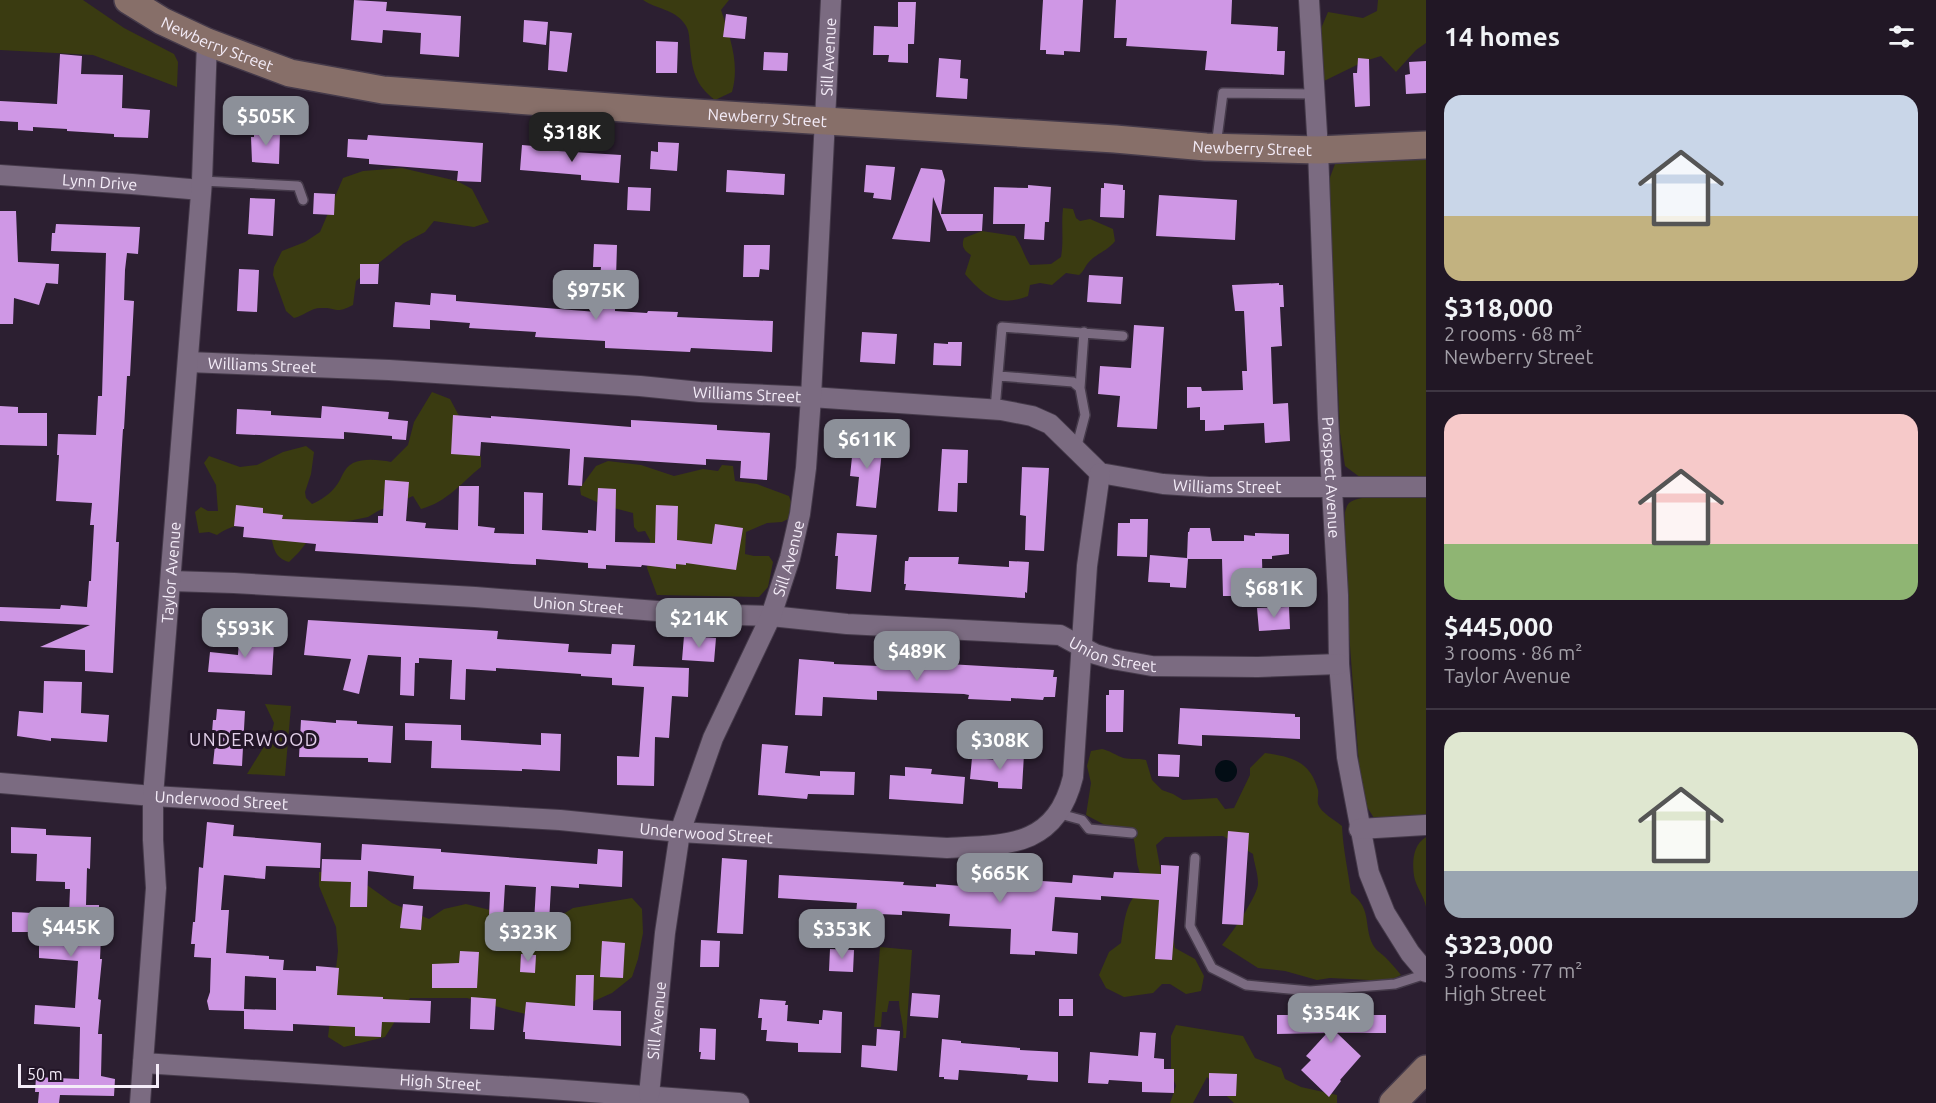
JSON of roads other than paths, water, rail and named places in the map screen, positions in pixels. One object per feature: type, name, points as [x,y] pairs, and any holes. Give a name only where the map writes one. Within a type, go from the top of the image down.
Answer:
[{"type":"street","name":"Newberry Street","points":[[128,0],[162,21],[207,42],[290,73],[383,90],[1216,147],[1318,150],[1426,145]]},
{"type":"street","name":"Sill Avenue","points":[[649,1095],[665,933],[680,832],[713,738],[771,616],[790,558],[800,514],[811,397],[831,0]]},
{"type":"street","name":"Prospect Avenue","points":[[1309,0],[1318,150],[1328,418],[1338,595],[1339,664],[1347,757],[1369,873],[1385,913],[1410,954],[1426,973]]},
{"type":"street","name":"Taylor Avenue","points":[[140,1103],[156,888],[153,796],[202,186],[207,42]]},
{"type":"street","name":"Lynn Drive","points":[[0,175],[132,184],[202,186]]},
{"type":"street","name":"Williams Street","points":[[188,362],[389,370],[700,392],[995,409],[1032,416],[1050,424],[1100,473],[1163,484],[1209,487],[1426,487]]},
{"type":"street","name":"Underwood Street","points":[[0,783],[153,796],[560,820],[680,832],[947,848],[991,846],[1020,840],[1034,835],[1060,814],[1070,792],[1076,761],[1088,556],[1100,473]]},
{"type":"street","name":"Union Street","points":[[171,581],[475,597],[696,614],[771,616],[847,624],[1060,635],[1081,648],[1112,659],[1167,667],[1271,667],[1339,664]]},
{"type":"street","points":[[1359,829],[1426,825]]},
{"type":"street","name":"High Street","points":[[143,1063],[609,1098],[649,1095],[739,1103]]},
{"type":"street","points":[[1393,1103],[1426,1069]]},
{"type":"lane","points":[[1216,147],[1223,93],[1314,94]]},
{"type":"lane","points":[[202,186],[298,186],[303,200]]},
{"type":"lane","points":[[995,409],[1002,327],[1124,336]]},
{"type":"lane","points":[[1076,449],[1085,415],[1080,388],[1084,332]]},
{"type":"lane","points":[[999,376],[1073,382],[1080,388]]},
{"type":"lane","points":[[1060,814],[1082,820],[1089,829],[1132,833]]},
{"type":"lane","points":[[1195,858],[1190,926],[1212,968],[1246,985],[1310,991],[1395,984],[1426,973]]},
{"type":"district","name":"UNDERWOOD","points":[[254,739]]}]
